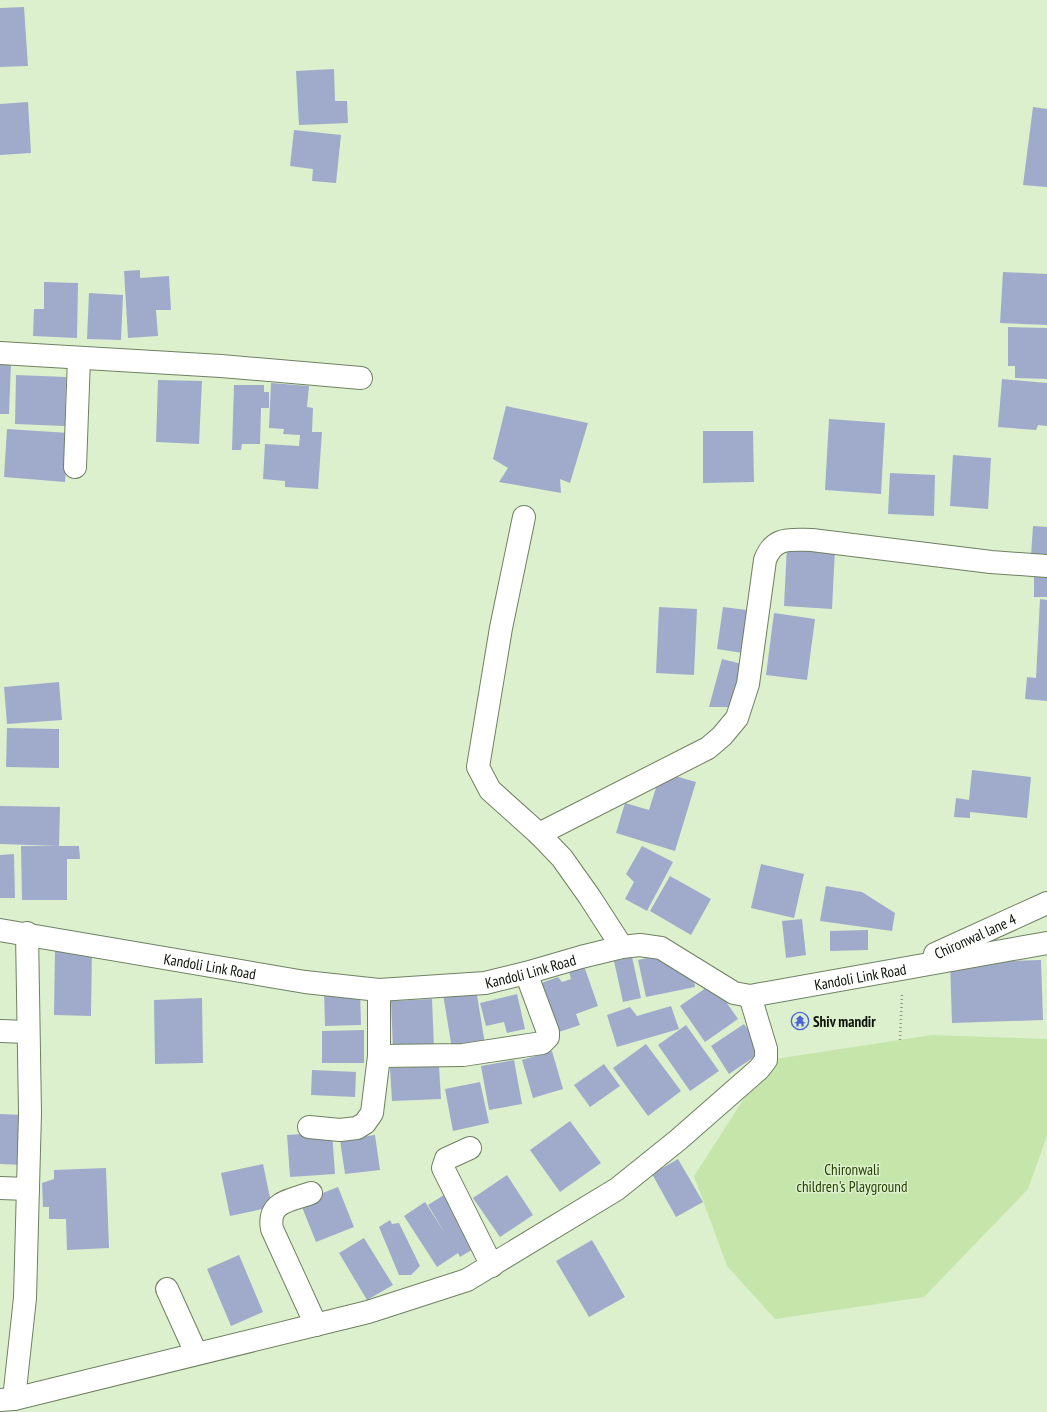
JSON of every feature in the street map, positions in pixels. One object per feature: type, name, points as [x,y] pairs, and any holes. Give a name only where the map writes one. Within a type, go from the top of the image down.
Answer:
[{"type":"street","points":[[0,353],[221,366],[361,378]]},
{"type":"street","points":[[75,467],[79,358]]},
{"type":"street","points":[[524,517],[501,628],[478,767],[490,790],[539,834],[571,871],[622,947]]},
{"type":"street","points":[[539,834],[708,748],[722,736],[737,718],[748,684],[765,560],[769,550],[777,543],[790,540],[812,540],[991,562],[1047,566]]},
{"type":"street","name":"Chironwal lane 4","points":[[903,969],[1047,903]]},
{"type":"street","name":"Kandoli Link Road","points":[[0,930],[27,933],[305,982],[379,990],[485,983],[622,947],[640,945],[661,948],[734,993],[750,996],[1047,943]]},
{"type":"street","points":[[27,933],[30,1113],[25,1298],[7,1400],[368,1312],[467,1280],[617,1189],[678,1140],[759,1069],[766,1060],[766,1049],[750,996]]},
{"type":"street","points":[[379,1056],[463,1055],[542,1043],[548,1037],[548,1032],[526,973]]},
{"type":"street","points":[[309,1127],[340,1130],[357,1128],[365,1123],[372,1113],[379,1056],[379,990]]},
{"type":"street","points":[[0,1031],[28,1032]]},
{"type":"street","points":[[470,1148],[446,1159],[444,1168],[492,1266]]},
{"type":"street","points":[[0,1188],[28,1189]]},
{"type":"street","points":[[311,1193],[278,1205],[274,1208],[270,1221],[272,1229],[316,1325]]},
{"type":"street","points":[[167,1289],[196,1353]]},
{"type":"path","points":[[900,1040],[903,969]]},
{"type":"green space","name":"Chironwali children's Playground","points":[[932,1035],[1047,1039],[1047,1136],[1028,1189],[924,1297],[775,1319],[727,1266],[694,1176],[769,1060]]},
{"type":"building","points":[[24,7],[28,66],[0,67],[0,8]]},
{"type":"building","points":[[334,69],[335,101],[347,101],[348,123],[299,125],[296,71]]},
{"type":"building","points":[[28,102],[31,153],[0,155],[0,104]]},
{"type":"building","points":[[1033,107],[1047,109],[1047,187],[1023,185]]},
{"type":"building","points":[[294,130],[341,135],[336,183],[312,181],[313,169],[290,166]]},
{"type":"building","points":[[140,270],[140,278],[169,276],[171,310],[156,310],[158,336],[128,338],[124,271]]},
{"type":"building","points":[[1003,272],[1047,274],[1047,325],[1000,323]]},
{"type":"building","points":[[44,282],[78,283],[77,338],[33,336],[34,309],[44,309]]},
{"type":"building","points":[[89,293],[123,295],[121,340],[87,339]]},
{"type":"building","points":[[1008,327],[1047,328],[1047,379],[1015,378],[1015,366],[1008,366]]},
{"type":"building","points":[[0,362],[11,363],[9,414],[0,414]]},
{"type":"building","points":[[16,375],[66,377],[65,426],[15,424]]},
{"type":"building","points":[[1002,379],[1047,383],[1047,426],[1038,425],[1036,430],[998,427]]},
{"type":"building","points":[[158,380],[202,381],[199,444],[156,442]]},
{"type":"building","points":[[271,383],[309,386],[307,407],[313,408],[312,432],[322,432],[318,489],[285,487],[285,481],[263,479],[265,444],[299,446],[300,435],[283,434],[284,429],[269,428]]},
{"type":"building","points":[[234,385],[264,385],[264,392],[269,392],[269,408],[261,408],[260,444],[242,444],[241,450],[232,450]]},
{"type":"building","points":[[506,406],[588,423],[570,483],[560,479],[561,493],[499,482],[508,468],[493,459]]},
{"type":"building","points":[[829,419],[885,423],[881,494],[825,490]]},
{"type":"building","points":[[7,429],[69,433],[65,482],[4,477]]},
{"type":"building","points":[[703,431],[753,431],[754,482],[703,483]]},
{"type":"building","points":[[953,455],[991,458],[988,509],[950,506]]},
{"type":"building","points":[[890,473],[935,475],[934,516],[888,514]]},
{"type":"building","points":[[1033,526],[1047,527],[1047,557],[1031,556]]},
{"type":"building","points":[[787,546],[835,549],[832,609],[784,606]]},
{"type":"building","points":[[1034,573],[1047,574],[1047,597],[1034,597]]},
{"type":"building","points":[[1040,599],[1047,600],[1047,701],[1025,699],[1027,677],[1036,678]]},
{"type":"building","points":[[659,607],[697,609],[694,675],[656,673]]},
{"type":"building","points":[[723,607],[755,611],[749,654],[717,649]]},
{"type":"building","points":[[774,613],[815,619],[807,680],[766,675]]},
{"type":"building","points":[[722,659],[742,664],[731,707],[709,707]]},
{"type":"building","points":[[59,682],[62,720],[7,724],[4,687]]},
{"type":"building","points":[[7,728],[59,729],[59,768],[6,767]]},
{"type":"building","points":[[972,770],[1031,777],[1027,818],[970,812],[970,818],[954,817],[956,798],[969,800]]},
{"type":"building","points":[[661,772],[696,782],[675,851],[616,833],[625,803],[649,810]]},
{"type":"building","points":[[0,806],[60,807],[59,846],[0,844]]},
{"type":"building","points":[[21,846],[79,846],[80,859],[67,859],[67,900],[22,900]]},
{"type":"building","points":[[642,846],[673,862],[647,911],[625,899],[634,882],[626,874]]},
{"type":"building","points":[[14,854],[15,898],[0,898],[0,855]]},
{"type":"building","points":[[761,864],[804,874],[794,918],[751,908]]},
{"type":"building","points":[[670,876],[711,899],[691,935],[650,911]]},
{"type":"building","points":[[826,886],[862,892],[895,913],[892,931],[820,921]]},
{"type":"building","points":[[802,919],[806,955],[786,958],[782,921]]},
{"type":"building","points":[[868,930],[868,950],[830,951],[830,931]]},
{"type":"building","points":[[55,947],[92,948],[91,1016],[54,1015]]},
{"type":"building","points":[[660,955],[692,971],[695,987],[646,997],[638,960]]},
{"type":"building","points":[[632,957],[641,998],[623,1002],[614,961]]},
{"type":"building","points":[[1041,960],[1043,1020],[952,1023],[950,963]]},
{"type":"building","points":[[583,963],[598,1006],[576,1014],[580,1025],[556,1033],[538,984],[558,977],[562,982],[571,979],[568,968]]},
{"type":"building","points":[[713,983],[738,1019],[705,1042],[680,1006]]},
{"type":"building","points":[[360,989],[361,1025],[325,1026],[324,990]]},
{"type":"building","points":[[476,989],[485,1044],[452,1049],[443,994]]},
{"type":"building","points":[[517,994],[525,1029],[507,1033],[504,1022],[486,1026],[480,1003]]},
{"type":"building","points":[[202,998],[203,1063],[155,1064],[154,1000]]},
{"type":"building","points":[[432,999],[434,1048],[393,1050],[391,1001]]},
{"type":"building","points":[[671,1006],[679,1029],[617,1047],[607,1015],[630,1007],[637,1016]]},
{"type":"building","points":[[744,1024],[763,1051],[729,1074],[711,1046]]},
{"type":"building","points":[[686,1025],[719,1071],[690,1091],[658,1045]]},
{"type":"building","points":[[364,1030],[364,1063],[322,1063],[322,1031]]},
{"type":"building","points":[[646,1044],[681,1091],[648,1116],[613,1068]]},
{"type":"building","points":[[552,1051],[563,1089],[533,1098],[522,1060]]},
{"type":"building","points":[[514,1060],[522,1104],[489,1110],[481,1066]]},
{"type":"building","points":[[604,1064],[620,1086],[590,1107],[574,1085]]},
{"type":"building","points":[[439,1066],[441,1099],[392,1101],[390,1068]]},
{"type":"building","points":[[312,1070],[356,1072],[355,1097],[311,1095]]},
{"type":"building","points":[[480,1082],[489,1123],[453,1131],[445,1089]]},
{"type":"building","points":[[0,1114],[24,1115],[23,1165],[0,1164]]},
{"type":"building","points":[[570,1121],[601,1163],[560,1192],[530,1150]]},
{"type":"building","points":[[332,1132],[335,1174],[290,1177],[287,1135]]},
{"type":"building","points":[[375,1135],[380,1170],[345,1174],[340,1140]]},
{"type":"building","points":[[678,1159],[703,1202],[676,1217],[652,1174]]},
{"type":"building","points":[[263,1164],[272,1207],[230,1216],[221,1173]]},
{"type":"building","points":[[106,1168],[109,1248],[67,1250],[66,1219],[49,1219],[49,1207],[43,1207],[42,1183],[54,1179],[54,1170]]},
{"type":"building","points":[[507,1175],[533,1215],[500,1237],[473,1198]]},
{"type":"building","points":[[338,1187],[354,1227],[316,1242],[300,1202]]},
{"type":"building","points":[[447,1193],[480,1245],[460,1257],[458,1253],[437,1267],[404,1216],[425,1202],[446,1235],[428,1205]]},
{"type":"building","points":[[390,1220],[392,1224],[399,1223],[420,1266],[411,1275],[399,1275],[379,1227]]},
{"type":"building","points":[[364,1238],[393,1285],[367,1300],[339,1253]]},
{"type":"building","points":[[592,1240],[625,1297],[589,1317],[556,1261]]},
{"type":"building","points":[[239,1255],[263,1312],[231,1326],[207,1269]]},
{"type":"place","name":"Shiv mandir","points":[[800,1021]]}]
